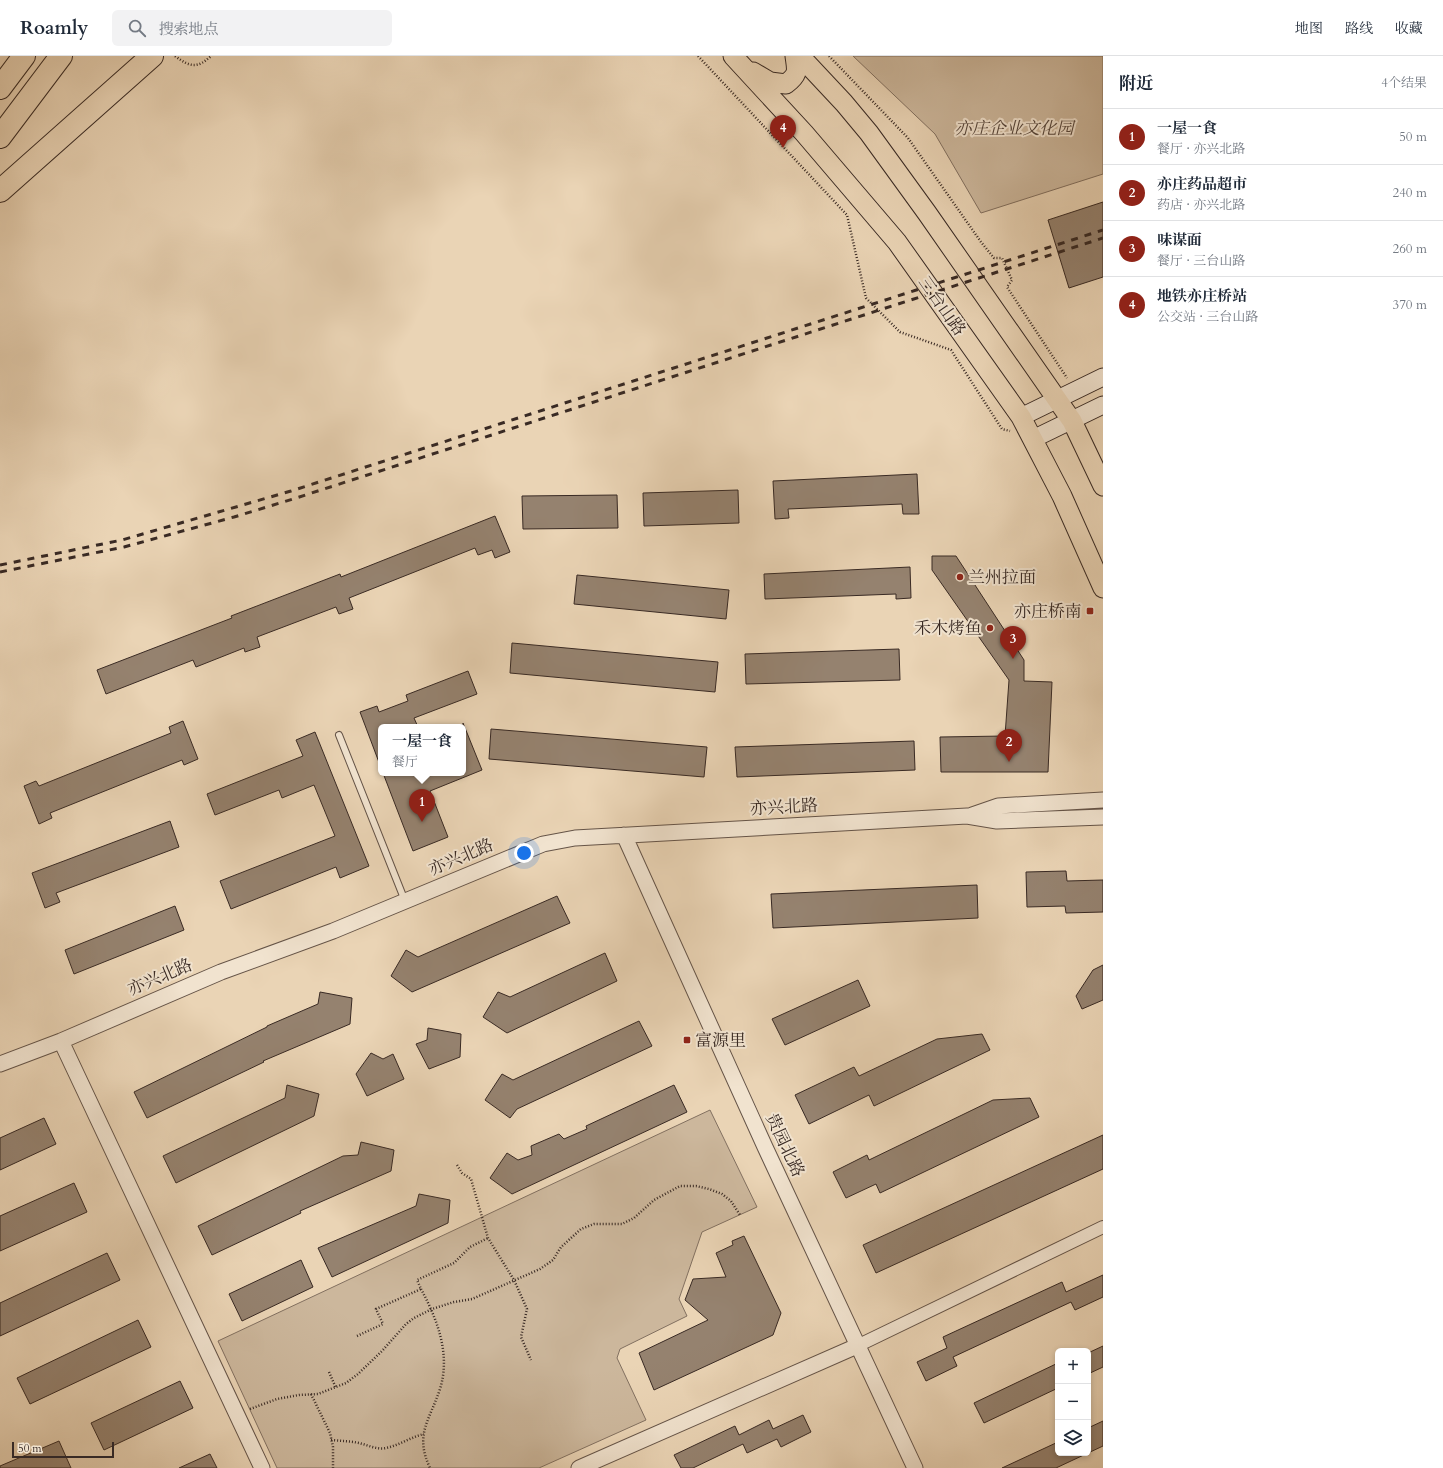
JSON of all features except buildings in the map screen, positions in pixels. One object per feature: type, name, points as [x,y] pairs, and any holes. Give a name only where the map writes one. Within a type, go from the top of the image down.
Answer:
[{"type":"highway","points":[[0,88],[24,56]]},
{"type":"highway","points":[[0,137],[60,56]]},
{"type":"highway","points":[[0,191],[151,56]]},
{"type":"main road","points":[[737,60],[770,82],[786,84],[794,77],[796,68],[795,56]]},
{"type":"main road","points":[[800,56],[844,103],[869,133],[927,213],[1072,421],[1103,486]]},
{"type":"main road","name":"三台山路","points":[[737,60],[804,133],[897,242],[1021,417],[1062,496],[1103,588]]},
{"type":"main road","points":[[1021,417],[1103,377]]},
{"type":"main road","points":[[1033,439],[1103,406]]},
{"type":"street","name":"亦兴北路","points":[[967,816],[998,806],[1103,800]]},
{"type":"street","name":"亦兴北路","points":[[0,1064],[61,1041],[221,972],[333,931],[543,844],[575,838],[967,816],[997,821],[1103,817]]},
{"type":"street","name":"贵园北路","points":[[624,835],[765,1147],[915,1468]]},
{"type":"street","points":[[61,1041],[262,1468]]},
{"type":"street","points":[[579,1468],[857,1346],[1103,1227]]},
{"type":"lane","points":[[339,735],[405,901]]},
{"type":"path","points":[[175,56],[186,64],[194,66],[202,63],[211,56]]},
{"type":"path","points":[[698,56],[847,215],[866,298],[900,332],[951,350],[1002,428],[1033,439]]},
{"type":"path","points":[[830,56],[908,138],[981,242],[994,258],[1002,258],[1012,280],[1006,287],[1059,365],[1074,391]]},
{"type":"path","points":[[457,1165],[462,1173],[471,1179],[488,1238],[514,1280],[527,1309],[521,1337],[531,1360]]},
{"type":"path","points":[[250,1409],[277,1400],[300,1395],[318,1394],[346,1383],[384,1350],[406,1324],[425,1312],[454,1302],[472,1299],[540,1269],[553,1260],[561,1247],[581,1229],[594,1224],[622,1224],[634,1218],[654,1200],[680,1186],[709,1188],[722,1194],[731,1201],[740,1215]]},
{"type":"path","points":[[430,1468],[424,1450],[424,1434],[426,1422],[440,1388],[444,1367],[443,1348],[439,1328],[432,1309],[417,1280],[454,1263],[470,1247],[488,1238]]},
{"type":"path","points":[[357,1336],[383,1324],[376,1309],[421,1289]]},
{"type":"path","points":[[329,1372],[336,1388]]},
{"type":"path","points":[[310,1394],[330,1433],[333,1447],[333,1468]]},
{"type":"path","points":[[331,1440],[385,1448],[424,1434]]},
{"type":"green space","name":"亦庄企业文化园","points":[[853,56],[1103,56],[1103,174],[981,213],[935,134]]},
{"type":"green space","points":[[710,1110],[757,1207],[702,1232],[679,1299],[687,1316],[620,1349],[617,1358],[646,1420],[539,1468],[277,1468],[218,1341]]},
{"type":"railway","points":[[0,565],[122,540],[291,491],[1103,230]]},
{"type":"railway","points":[[0,572],[124,547],[234,517],[1103,238]]},
{"type":"place","name":"地铁亦庄桥站","points":[[783,148]]},
{"type":"place","name":"兰州拉面","points":[[960,577]]},
{"type":"place","name":"亦庄桥南","points":[[1090,611]]},
{"type":"place","name":"禾木烤鱼","points":[[990,628]]},
{"type":"place","name":"味谋面","points":[[1013,659]]},
{"type":"place","name":"亦庄药品超市","points":[[1009,762]]},
{"type":"place","name":"一屋一食","points":[[422,822]]},
{"type":"place","name":"富源里","points":[[687,1040]]}]
